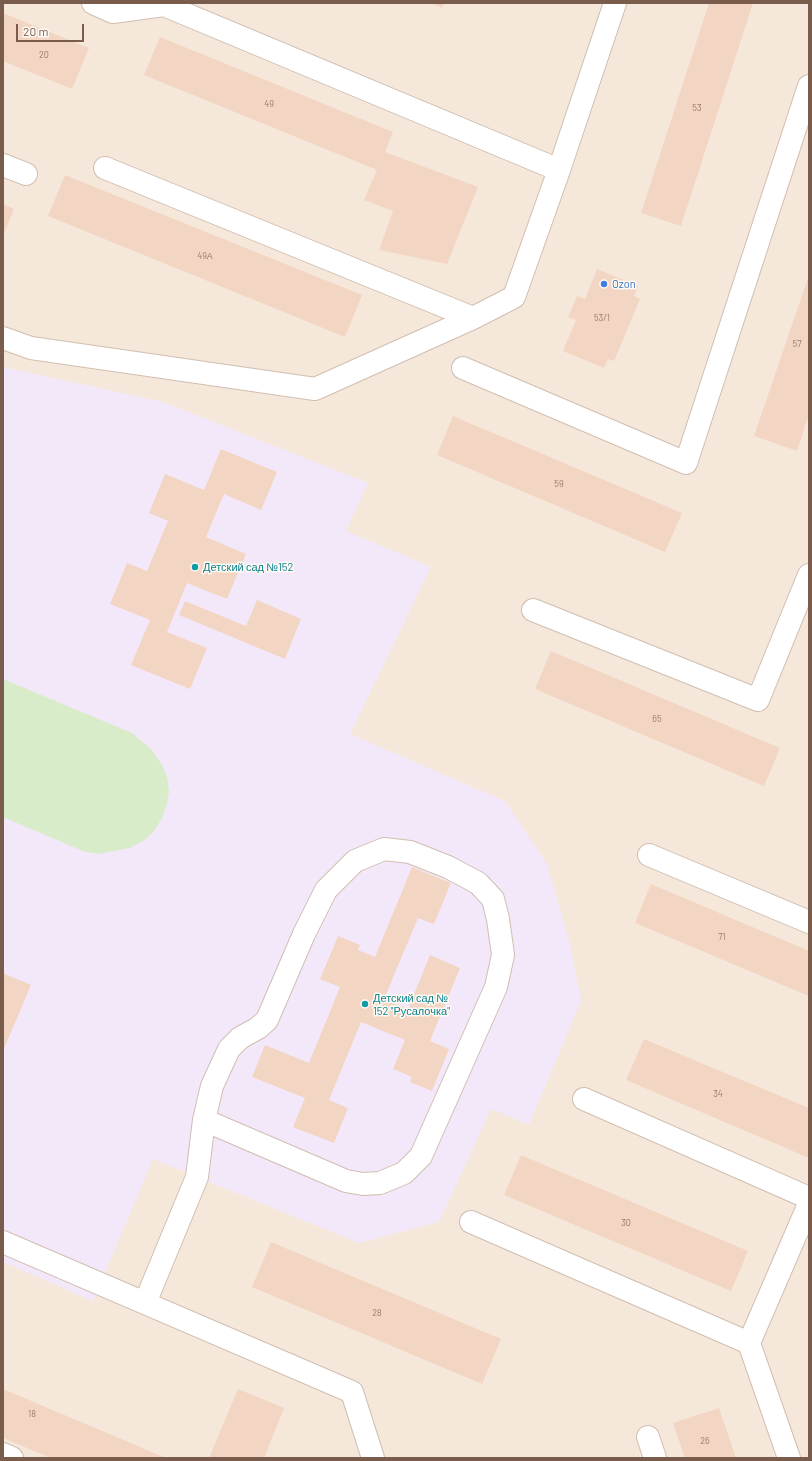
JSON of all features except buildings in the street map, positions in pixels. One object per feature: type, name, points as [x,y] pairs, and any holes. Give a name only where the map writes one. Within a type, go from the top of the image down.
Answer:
[{"type":"lane","points":[[93,3],[114,12],[164,5],[559,170]]},
{"type":"lane","points":[[3,338],[31,348],[315,389],[514,298],[615,3]]},
{"type":"lane","points":[[463,368],[686,463],[809,86]]},
{"type":"lane","points":[[3,165],[26,174]]},
{"type":"lane","points":[[105,168],[473,318]]},
{"type":"lane","points":[[534,610],[758,700],[809,576]]},
{"type":"lane","points":[[145,1303],[197,1177],[204,1120],[212,1086],[229,1049],[240,1038],[258,1028],[267,1020],[304,934],[326,890],[355,861],[384,849],[410,852],[448,867],[478,882],[493,899],[498,919],[503,956],[496,987],[421,1156],[404,1173],[380,1183],[363,1184],[346,1181],[204,1120]]},
{"type":"lane","points":[[650,855],[809,922]]},
{"type":"lane","points":[[584,1098],[809,1198]]},
{"type":"lane","points":[[789,1458],[749,1343],[809,1204]]},
{"type":"lane","points":[[471,1222],[749,1343]]},
{"type":"lane","points":[[3,1242],[352,1392],[373,1458]]},
{"type":"lane","points":[[648,1437],[655,1458]]},
{"type":"lane","points":[[3,1454],[12,1458]]},
{"type":"shaded area","points":[[3,3],[809,3],[809,1458],[3,1458]]},
{"type":"shaded area","points":[[3,367],[163,402],[368,483],[346,531],[431,567],[350,734],[505,801],[547,864],[570,944],[581,1001],[529,1125],[491,1109],[439,1222],[359,1243],[153,1159],[93,1301],[3,1262]]},
{"type":"green space","points":[[3,679],[132,733],[152,750],[161,763],[167,776],[169,791],[167,804],[162,818],[154,831],[143,841],[129,848],[99,854],[85,852],[3,817]]},
{"type":"place","name":"Ozon","points":[[604,284]]},
{"type":"place","name":"Детский сад №152","points":[[195,567]]},
{"type":"place","name":"Детский сад № 152 \"Русалочка\"","points":[[365,1004]]}]
